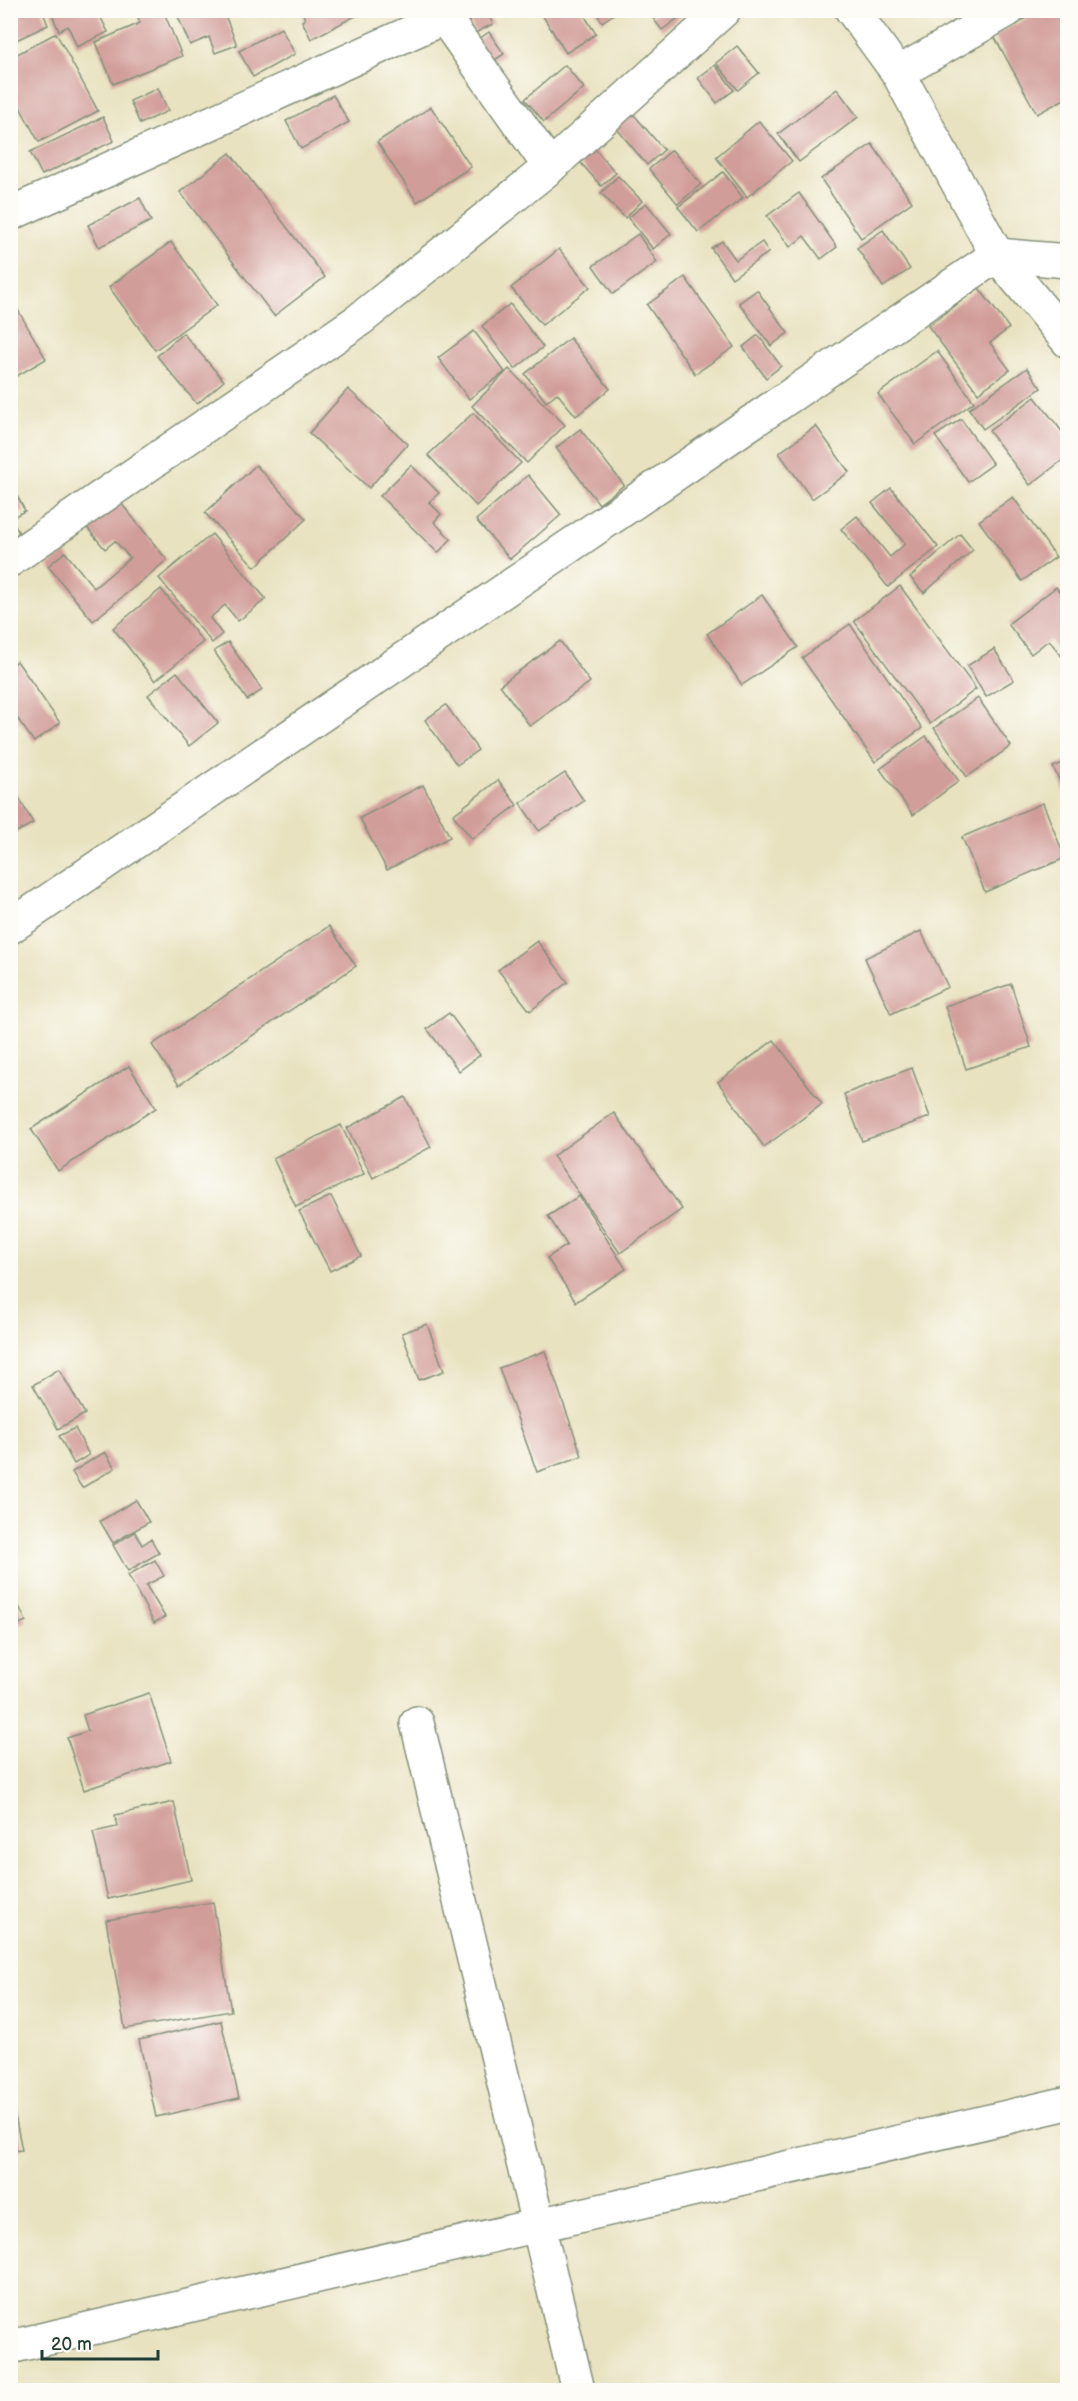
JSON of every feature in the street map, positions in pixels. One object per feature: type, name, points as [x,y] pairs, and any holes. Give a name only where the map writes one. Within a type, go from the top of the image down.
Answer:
[{"type":"street","points":[[10,560],[359,320],[550,167],[724,10]]},
{"type":"street","points":[[852,10],[898,73],[997,255],[1068,341]]},
{"type":"street","points":[[898,73],[1008,10]]},
{"type":"street","points":[[10,214],[441,14],[550,167]]},
{"type":"street","points":[[10,927],[997,255],[1068,261]]},
{"type":"street","points":[[417,1723],[578,2391]]},
{"type":"street","points":[[10,2347],[1068,2103]]},
{"type":"building","points":[[10,10],[42,10],[48,25],[10,43]]},
{"type":"building","points":[[53,10],[97,10],[108,32],[77,47],[68,26],[59,31],[51,12]]},
{"type":"building","points":[[135,10],[163,10],[182,56],[113,84],[96,42],[140,23]]},
{"type":"building","points":[[180,10],[223,10],[237,45],[215,53],[209,37],[190,45],[176,12]]},
{"type":"building","points":[[301,10],[367,10],[311,39],[302,21],[305,19]]},
{"type":"building","points":[[486,10],[493,24],[475,33],[465,12]]},
{"type":"building","points":[[539,10],[581,10],[596,34],[566,53]]},
{"type":"building","points":[[595,10],[620,10],[602,22]]},
{"type":"building","points":[[660,10],[689,10],[662,30],[651,16]]},
{"type":"building","points":[[1041,10],[1060,10],[1068,25],[1068,97],[1037,114],[994,36]]},
{"type":"building","points":[[281,28],[295,54],[253,77],[239,51]]},
{"type":"building","points":[[489,32],[504,54],[487,65],[473,43]]},
{"type":"building","points":[[56,33],[98,111],[39,142],[10,89],[10,58]]},
{"type":"building","points":[[737,46],[759,73],[738,90],[716,63]]},
{"type":"building","points":[[565,65],[584,88],[544,122],[525,99]]},
{"type":"building","points":[[715,65],[734,90],[717,103],[698,78]]},
{"type":"building","points":[[158,88],[168,111],[140,124],[130,101]]},
{"type":"building","points":[[837,89],[858,117],[799,162],[778,134]]},
{"type":"building","points":[[333,95],[349,122],[301,149],[286,121]]},
{"type":"building","points":[[431,107],[471,167],[417,202],[377,142]]},
{"type":"building","points":[[629,109],[664,150],[647,165],[612,123]]},
{"type":"building","points":[[103,117],[114,141],[42,175],[30,152]]},
{"type":"building","points":[[759,121],[792,161],[747,197],[716,157]]},
{"type":"building","points":[[588,141],[616,173],[601,186],[573,154]]},
{"type":"building","points":[[872,144],[912,202],[861,238],[821,179]]},
{"type":"building","points":[[672,150],[701,184],[678,204],[649,169]]},
{"type":"building","points":[[230,153],[325,277],[274,316],[180,192]]},
{"type":"building","points":[[723,172],[743,198],[698,232],[678,207]]},
{"type":"building","points":[[618,176],[642,201],[625,218],[601,193]]},
{"type":"building","points":[[799,193],[837,247],[821,259],[804,236],[790,247],[767,216]]},
{"type":"building","points":[[140,198],[151,221],[99,247],[88,225]]},
{"type":"building","points":[[646,203],[671,234],[653,249],[628,218]]},
{"type":"building","points":[[883,230],[910,269],[883,287],[857,248]]},
{"type":"building","points":[[638,234],[657,262],[613,294],[593,266]]},
{"type":"building","points":[[722,241],[736,260],[762,242],[769,252],[732,278],[711,248]]},
{"type":"building","points":[[171,242],[217,305],[155,350],[109,287]]},
{"type":"building","points":[[559,249],[590,287],[542,325],[511,288]]},
{"type":"building","points":[[685,277],[734,347],[695,374],[647,305]]},
{"type":"building","points":[[979,288],[1009,328],[990,343],[1010,370],[978,393],[928,326]]},
{"type":"building","points":[[757,290],[788,333],[771,346],[739,303]]},
{"type":"building","points":[[10,296],[46,359],[10,380]]},
{"type":"building","points":[[510,304],[543,347],[515,369],[482,326]]},
{"type":"building","points":[[474,331],[505,372],[469,399],[438,358]]},
{"type":"building","points":[[183,333],[224,381],[197,404],[157,356]]},
{"type":"building","points":[[758,335],[781,366],[766,378],[743,347]]},
{"type":"building","points":[[570,338],[610,389],[576,416],[557,393],[546,402],[525,374]]},
{"type":"building","points":[[937,351],[974,402],[915,444],[878,394]]},
{"type":"building","points":[[1027,368],[1041,388],[983,429],[969,409]]},
{"type":"building","points":[[509,369],[565,425],[527,463],[472,406]]},
{"type":"building","points":[[348,389],[408,444],[369,488],[309,433]]},
{"type":"building","points":[[1035,397],[1068,439],[1068,456],[1030,485],[989,431]]},
{"type":"building","points":[[473,413],[521,463],[476,506],[428,455]]},
{"type":"building","points":[[961,419],[993,464],[968,482],[935,436]]},
{"type":"building","points":[[816,426],[849,472],[812,499],[779,453]]},
{"type":"building","points":[[580,429],[624,485],[599,504],[556,448]]},
{"type":"building","points":[[256,465],[306,519],[255,567],[205,513]]},
{"type":"building","points":[[411,465],[439,493],[429,502],[441,514],[434,522],[451,539],[438,553],[380,496]]},
{"type":"building","points":[[528,475],[561,515],[510,559],[476,520]]},
{"type":"building","points":[[13,488],[25,511],[11,518],[19,533],[10,538],[10,489]]},
{"type":"building","points":[[891,488],[938,547],[888,587],[841,529],[857,516],[890,557],[905,544],[872,503]]},
{"type":"building","points":[[1013,497],[1056,557],[1022,581],[979,521]]},
{"type":"building","points":[[117,498],[167,560],[93,621],[48,566],[65,552],[94,588],[130,558],[115,541],[105,549],[84,524]]},
{"type":"building","points":[[212,534],[266,599],[238,621],[225,605],[210,618],[222,634],[212,643],[159,578]]},
{"type":"building","points":[[960,534],[973,550],[924,593],[910,577]]},
{"type":"building","points":[[900,586],[976,689],[930,724],[854,621]]},
{"type":"building","points":[[1056,587],[1068,603],[1068,664],[1049,640],[1031,654],[1008,624]]},
{"type":"building","points":[[161,589],[203,642],[155,681],[113,628]]},
{"type":"building","points":[[762,595],[798,647],[742,685],[707,634]]},
{"type":"building","points":[[850,624],[922,728],[875,762],[802,658]]},
{"type":"building","points":[[560,641],[590,682],[530,726],[500,685]]},
{"type":"building","points":[[228,642],[262,690],[247,700],[214,651]]},
{"type":"building","points":[[994,649],[1014,680],[986,697],[967,666]]},
{"type":"building","points":[[17,661],[60,723],[34,742],[10,708],[10,666]]},
{"type":"building","points":[[177,672],[218,723],[189,746],[148,695]]},
{"type":"building","points":[[978,698],[1011,746],[967,777],[934,728]]},
{"type":"building","points":[[446,705],[478,750],[457,765],[425,720]]},
{"type":"building","points":[[926,736],[959,781],[913,815],[880,769]]},
{"type":"building","points":[[1068,761],[1068,798],[1053,767]]},
{"type":"building","points":[[565,773],[584,801],[539,831],[520,803]]},
{"type":"building","points":[[498,780],[517,805],[472,839],[453,815]]},
{"type":"building","points":[[10,782],[33,823],[10,836]]},
{"type":"building","points":[[423,785],[450,837],[387,870],[360,818]]},
{"type":"building","points":[[1043,803],[1065,858],[985,892],[962,837]]},
{"type":"building","points":[[329,926],[356,966],[179,1085],[152,1045]]},
{"type":"building","points":[[921,931],[948,987],[891,1014],[865,958]]},
{"type":"building","points":[[537,941],[568,982],[530,1011],[498,970]]},
{"type":"building","points":[[1011,984],[1031,1047],[966,1069],[945,1006]]},
{"type":"building","points":[[449,1013],[480,1055],[459,1071],[427,1029]]},
{"type":"building","points":[[774,1040],[822,1104],[764,1147],[718,1082]]},
{"type":"building","points":[[129,1066],[156,1108],[58,1171],[31,1129]]},
{"type":"building","points":[[912,1068],[930,1117],[862,1141],[844,1094]]},
{"type":"building","points":[[405,1097],[431,1147],[373,1178],[347,1128]]},
{"type":"building","points":[[614,1113],[682,1209],[620,1253],[553,1156]]},
{"type":"building","points":[[341,1125],[364,1174],[296,1207],[273,1158]]},
{"type":"building","points":[[331,1196],[361,1256],[330,1271],[299,1211]]},
{"type":"building","points":[[579,1196],[626,1269],[576,1302],[547,1258],[567,1245],[548,1216]]},
{"type":"building","points":[[427,1324],[444,1371],[419,1380],[402,1333]]},
{"type":"building","points":[[545,1351],[582,1456],[537,1472],[499,1368]]},
{"type":"building","points":[[59,1369],[85,1414],[58,1429],[33,1385]]},
{"type":"building","points":[[75,1428],[89,1455],[74,1464],[59,1436]]},
{"type":"building","points":[[105,1452],[115,1468],[82,1488],[72,1472]]},
{"type":"building","points":[[136,1500],[149,1522],[113,1543],[100,1521]]},
{"type":"building","points":[[135,1532],[142,1545],[151,1539],[159,1553],[128,1571],[113,1545]]},
{"type":"building","points":[[155,1560],[164,1576],[146,1585],[165,1617],[154,1623],[128,1575]]},
{"type":"building","points":[[10,1587],[26,1621],[10,1628]]},
{"type":"building","points":[[149,1693],[171,1761],[84,1790],[67,1738],[88,1731],[83,1715]]},
{"type":"building","points":[[174,1802],[191,1880],[108,1899],[93,1832],[117,1827],[115,1815]]},
{"type":"building","points":[[213,1902],[231,2011],[125,2029],[106,1920]]},
{"type":"building","points":[[221,2021],[239,2098],[156,2117],[139,2040]]},
{"type":"building","points":[[10,2091],[22,2150],[10,2151]]}]
